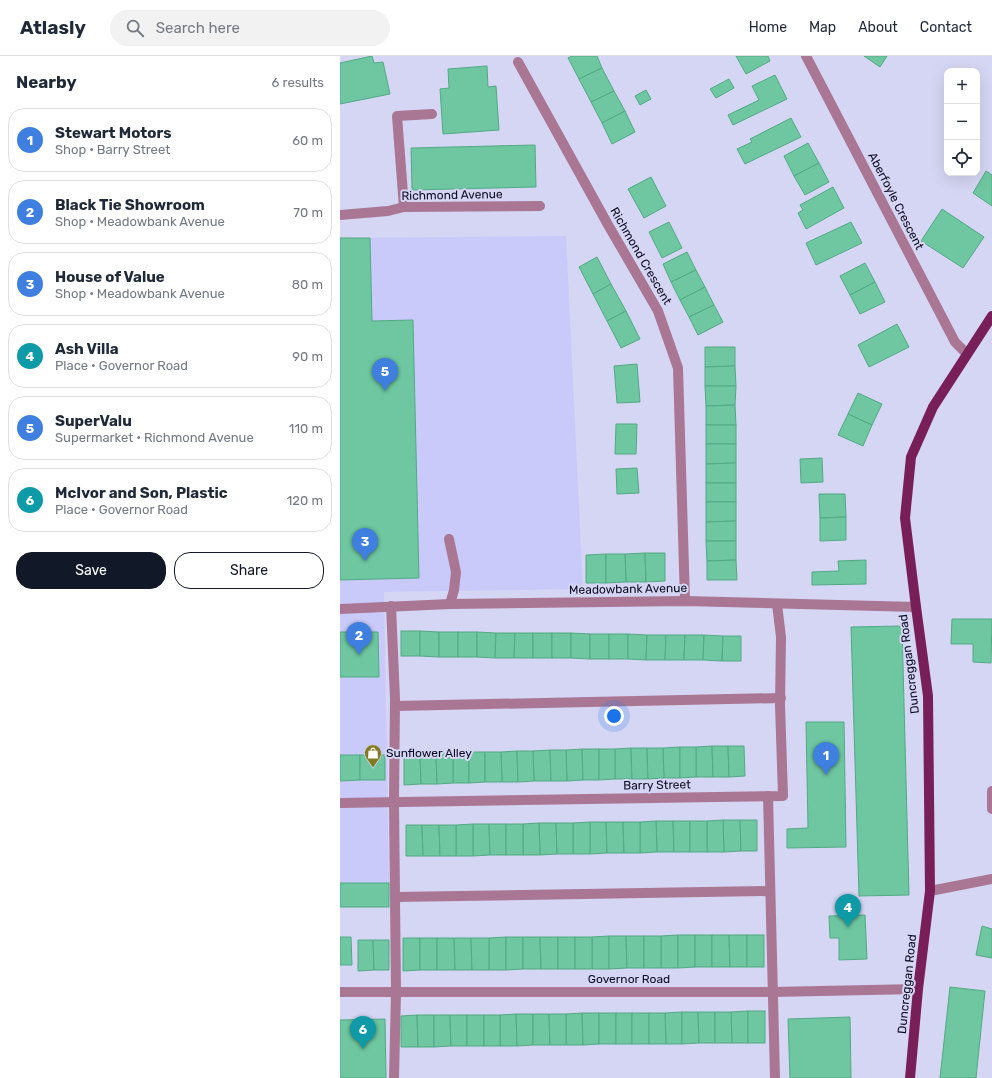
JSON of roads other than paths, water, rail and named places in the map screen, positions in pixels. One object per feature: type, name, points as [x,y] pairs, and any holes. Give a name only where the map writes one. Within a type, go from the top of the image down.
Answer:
[{"type":"main road","name":"Duncreggan Road","points":[[910,1078],[918,989],[930,891],[928,696],[905,518],[911,457],[933,407],[992,316]]},
{"type":"street","name":"Aberfoyle Crescent","points":[[806,56],[955,342],[967,354]]},
{"type":"street","name":"Richmond Crescent","points":[[518,62],[606,223],[658,311],[678,368],[685,601]]},
{"type":"street","points":[[404,207],[397,116],[432,114]]},
{"type":"street","name":"Richmond Avenue","points":[[340,216],[388,211],[404,207],[540,206]]},
{"type":"street","points":[[449,539],[456,572],[454,590],[450,604]]},
{"type":"street","name":"Meadowbank Avenue","points":[[340,609],[450,604],[685,601],[916,607]]},
{"type":"street","name":"Barry Street","points":[[340,803],[783,796],[781,637],[777,604]]},
{"type":"street","points":[[391,606],[395,706],[394,802],[396,992],[394,1078]]},
{"type":"street","points":[[395,706],[781,698]]},
{"type":"street","points":[[992,791],[992,809]]},
{"type":"street","points":[[768,796],[775,1078]]},
{"type":"street","points":[[930,891],[992,879]]},
{"type":"street","points":[[395,897],[770,891]]},
{"type":"street","name":"Governor Road","points":[[340,992],[772,992],[918,989]]},
{"type":"place","name":"SuperValu","points":[[385,391]]},
{"type":"place","name":"House of Value","points":[[365,561]]},
{"type":"place","name":"Black Tie Showroom","points":[[359,655]]},
{"type":"place","name":"Sunflower Alley","points":[[373,768]]},
{"type":"place","name":"Stewart Motors","points":[[826,775]]},
{"type":"place","name":"Ash Villa","points":[[848,927]]},
{"type":"place","name":"McIvor and Son, Plastic","points":[[363,1049]]}]
